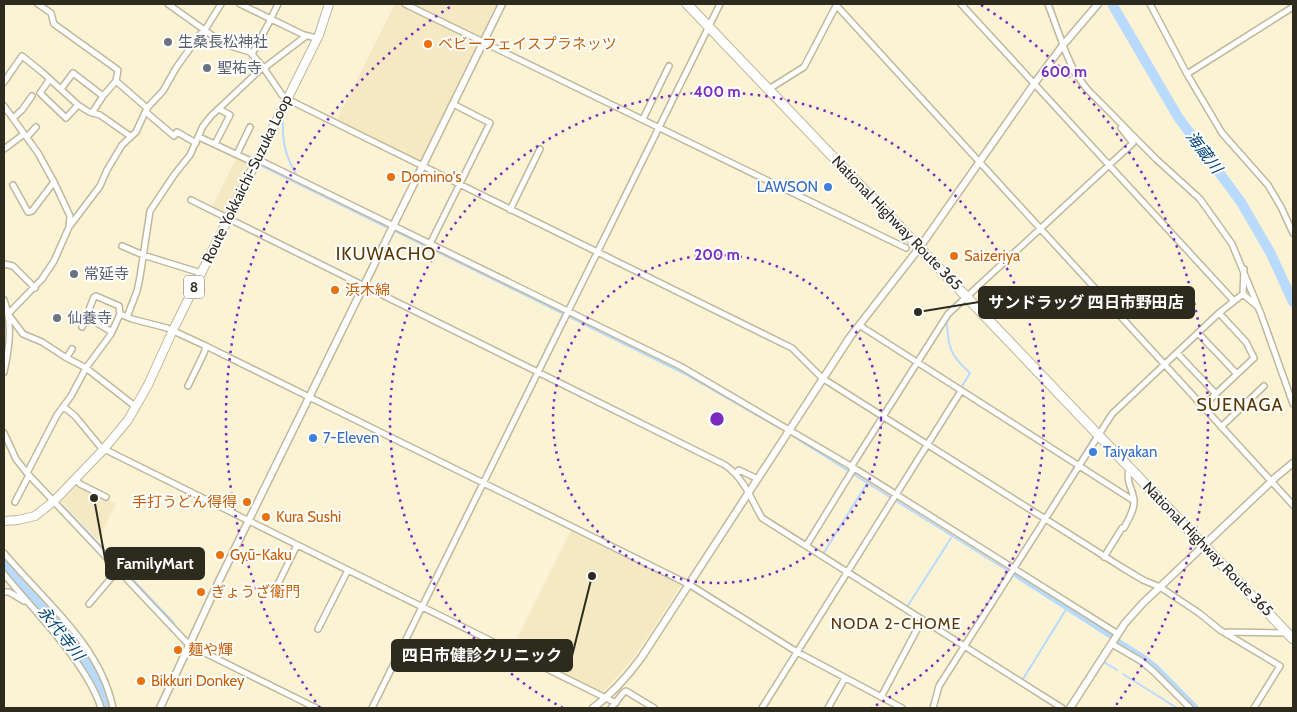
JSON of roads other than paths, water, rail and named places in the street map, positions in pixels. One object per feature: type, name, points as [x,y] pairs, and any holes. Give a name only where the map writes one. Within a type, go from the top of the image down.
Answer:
[{"type":"highway","name":"National Highway Route 365","points":[[687,4],[1291,636]]},
{"type":"main road","name":"Route Yokkaichi-Suzuka Loop","points":[[4,521],[35,516],[54,501],[123,426],[136,407],[225,218],[256,161],[317,38],[329,4]]},
{"type":"street","points":[[38,4],[51,13],[54,24],[118,70],[116,81],[92,113]]},
{"type":"street","points":[[168,4],[224,44],[252,54],[287,99],[792,348],[822,378],[1104,557],[1136,576],[1160,586],[1225,632],[1280,666],[1254,708]]},
{"type":"street","points":[[8,314],[42,279],[54,261],[69,227],[100,186],[113,159],[130,136],[136,132],[147,108],[163,90],[176,68],[221,4]]},
{"type":"street","points":[[240,4],[306,36],[317,38]]},
{"type":"street","points":[[252,54],[278,4]]},
{"type":"street","points":[[405,4],[906,248]]},
{"type":"street","points":[[160,708],[248,521],[502,4]]},
{"type":"street","points":[[372,708],[720,4]]},
{"type":"street","points":[[960,4],[1233,300]]},
{"type":"street","points":[[1048,4],[1063,45],[1079,79],[1114,117],[1200,199],[1232,244],[1244,268],[1260,309],[1293,404]]},
{"type":"street","points":[[593,708],[607,697],[630,673],[641,658],[690,585],[822,378],[859,325],[920,247],[1063,45],[1098,4]]},
{"type":"street","points":[[1150,4],[1187,74],[1222,133],[1268,186],[1281,207],[1293,233]]},
{"type":"street","points":[[769,89],[804,67],[836,5],[1293,505]]},
{"type":"street","points":[[1187,74],[1293,7]]},
{"type":"street","points":[[127,317],[137,291],[150,212],[174,175],[190,155],[203,126],[218,108],[264,68],[306,36]]},
{"type":"street","points":[[4,82],[22,56],[78,105],[100,115],[130,136]]},
{"type":"street","points":[[643,119],[669,66]]},
{"type":"street","points":[[61,89],[73,74],[103,96]]},
{"type":"street","points":[[50,79],[40,94],[66,118],[78,105]]},
{"type":"street","points":[[116,81],[147,108],[147,113],[174,136],[177,132],[196,143]]},
{"type":"street","points":[[13,118],[22,110],[32,96]]},
{"type":"street","points":[[430,244],[490,123],[453,104]]},
{"type":"street","points":[[4,106],[38,153],[54,182],[70,216],[69,227]]},
{"type":"street","points":[[215,144],[230,114],[218,108]]},
{"type":"street","points":[[806,546],[850,475],[883,416],[948,314],[1133,143],[1114,117]]},
{"type":"street","points":[[4,149],[26,136],[36,127]]},
{"type":"street","points":[[237,154],[250,127]]},
{"type":"street","points":[[199,137],[256,161],[393,226],[680,366],[853,468],[1013,569],[1115,639],[1153,671],[1190,708]]},
{"type":"street","points":[[510,210],[540,149]]},
{"type":"street","points":[[13,185],[28,212],[32,211],[54,182]]},
{"type":"street","points":[[191,200],[725,465],[736,473],[762,518],[1062,708]]},
{"type":"street","points":[[122,246],[143,255],[199,272]]},
{"type":"street","points":[[4,264],[13,266],[35,288]]},
{"type":"street","points":[[1243,294],[1244,268]]},
{"type":"street","points":[[933,708],[938,686],[1112,414],[1198,332],[1233,300],[1243,294]]},
{"type":"street","points":[[1243,294],[1260,309]]},
{"type":"street","points":[[16,502],[52,426],[86,368],[112,332],[120,314],[119,306],[96,296],[94,297],[82,326]]},
{"type":"street","points":[[4,300],[8,314],[10,349],[4,372]]},
{"type":"street","points":[[1202,407],[1254,358],[1246,342],[1219,313]]},
{"type":"street","points":[[8,314],[24,334],[42,342],[86,368],[136,407]]},
{"type":"street","points":[[120,314],[172,330],[206,346],[690,585],[797,652],[902,708]]},
{"type":"street","points":[[87,316],[112,332]]},
{"type":"street","points":[[859,325],[917,364],[1134,501]]},
{"type":"street","points":[[1198,332],[1237,374]]},
{"type":"street","points":[[188,386],[206,346]]},
{"type":"street","points":[[67,357],[72,349]]},
{"type":"street","points":[[1177,353],[1216,394]]},
{"type":"street","points":[[1221,427],[1264,386]]},
{"type":"street","points":[[762,708],[961,391]]},
{"type":"street","points":[[64,407],[75,416],[102,448],[616,703]]},
{"type":"street","points":[[4,434],[16,459],[28,474],[189,646],[316,708]]},
{"type":"street","points":[[1070,708],[1125,623],[1160,586],[1293,463]]},
{"type":"street","points":[[1104,557],[1130,517],[1134,501],[1128,482],[1130,467]]},
{"type":"street","points":[[736,473],[739,470],[758,479]]},
{"type":"street","points":[[75,478],[80,484],[106,497]]},
{"type":"street","points":[[277,586],[297,545]]},
{"type":"street","points":[[4,553],[55,608],[76,635],[103,679],[113,708]]},
{"type":"street","points":[[88,604],[118,570]]},
{"type":"street","points":[[318,629],[348,570]]},
{"type":"street","points":[[4,574],[81,669],[93,689],[101,708]]},
{"type":"street","points":[[4,592],[9,592],[29,604]]},
{"type":"street","points":[[881,697],[922,620]]},
{"type":"street","points":[[1225,632],[1291,636]]},
{"type":"street","points":[[828,708],[845,678]]},
{"type":"street","points":[[612,708],[626,691],[654,708]]},
{"type":"water","points":[[1013,571],[1145,655],[1158,665],[1200,708],[1195,708],[1154,667],[1011,575]]},
{"type":"waterway","name":"海蔵川","points":[[1112,4],[1178,117],[1241,202],[1271,254],[1293,302]]},
{"type":"waterway","points":[[315,34],[321,15]]},
{"type":"waterway","points":[[283,118],[285,148],[297,176]]},
{"type":"waterway","points":[[241,153],[252,159]]},
{"type":"waterway","points":[[228,211],[251,164]]},
{"type":"waterway","points":[[258,164],[386,227]]},
{"type":"waterway","points":[[395,231],[685,374],[781,429]]},
{"type":"waterway","points":[[537,368],[563,314]]},
{"type":"waterway","points":[[947,324],[948,340],[952,352],[970,373],[961,388]]},
{"type":"waterway","points":[[498,448],[534,374]]},
{"type":"waterway","points":[[1080,458],[1094,436]]},
{"type":"waterway","points":[[794,437],[1010,572]]},
{"type":"waterway","points":[[63,486],[84,465]]},
{"type":"waterway","points":[[1065,483],[1074,467]]},
{"type":"waterway","points":[[823,554],[866,485]]},
{"type":"waterway","points":[[1059,492],[1061,488]]},
{"type":"waterway","points":[[1050,506],[1056,496]]},
{"type":"waterway","points":[[62,505],[174,623]]},
{"type":"waterway","points":[[1045,515],[1047,511]]},
{"type":"waterway","points":[[1013,564],[1041,521]]},
{"type":"waterway","points":[[907,607],[951,538]]},
{"type":"waterway","name":"永代寺川","points":[[4,565],[63,633],[91,670],[101,689],[107,708]]},
{"type":"waterway","points":[[964,642],[1006,574]]},
{"type":"waterway","points":[[1023,679],[1065,611]]},
{"type":"waterway","points":[[1104,662],[1117,670]]},
{"type":"waterway","points":[[1123,674],[1177,708]]},
{"type":"waterway","points":[[254,675],[323,708]]},
{"type":"place","name":"生桑長松神社","points":[[168,42]]},
{"type":"place","name":"ベビーフェイスプラネッツ","points":[[428,44]]},
{"type":"place","name":"聖祐寺","points":[[207,68]]},
{"type":"place","name":"Domino's","points":[[391,177]]},
{"type":"place","name":"LAWSON","points":[[828,187]]},
{"type":"place","name":"Saizeriya","points":[[954,256]]},
{"type":"place","name":"常延寺","points":[[74,274]]},
{"type":"place","name":"浜木綿","points":[[335,290]]},
{"type":"place","name":"サンドラッグ 四日市野田店","points":[[918,312]]},
{"type":"place","name":"仙養寺","points":[[57,318]]},
{"type":"place","name":"7-Eleven","points":[[313,438]]},
{"type":"place","name":"Taiyakan","points":[[1093,452]]},
{"type":"place","name":"FamilyMart","points":[[94,498]]},
{"type":"place","name":"手打うどん得得","points":[[247,502]]},
{"type":"place","name":"Kura Sushi","points":[[266,517]]},
{"type":"place","name":"Gyū-Kaku","points":[[220,555]]},
{"type":"place","name":"四日市健診クリニック","points":[[592,576]]},
{"type":"place","name":"ぎょうざ衛門","points":[[201,592]]},
{"type":"place","name":"麺や輝","points":[[178,650]]},
{"type":"place","name":"Bikkuri Donkey","points":[[141,681]]},
{"type":"district","name":"IKUWACHO","points":[[386,254]]},
{"type":"district","name":"SUENAGA","points":[[1240,405]]},
{"type":"district","name":"NODA 2-CHOME","points":[[896,623]]}]
